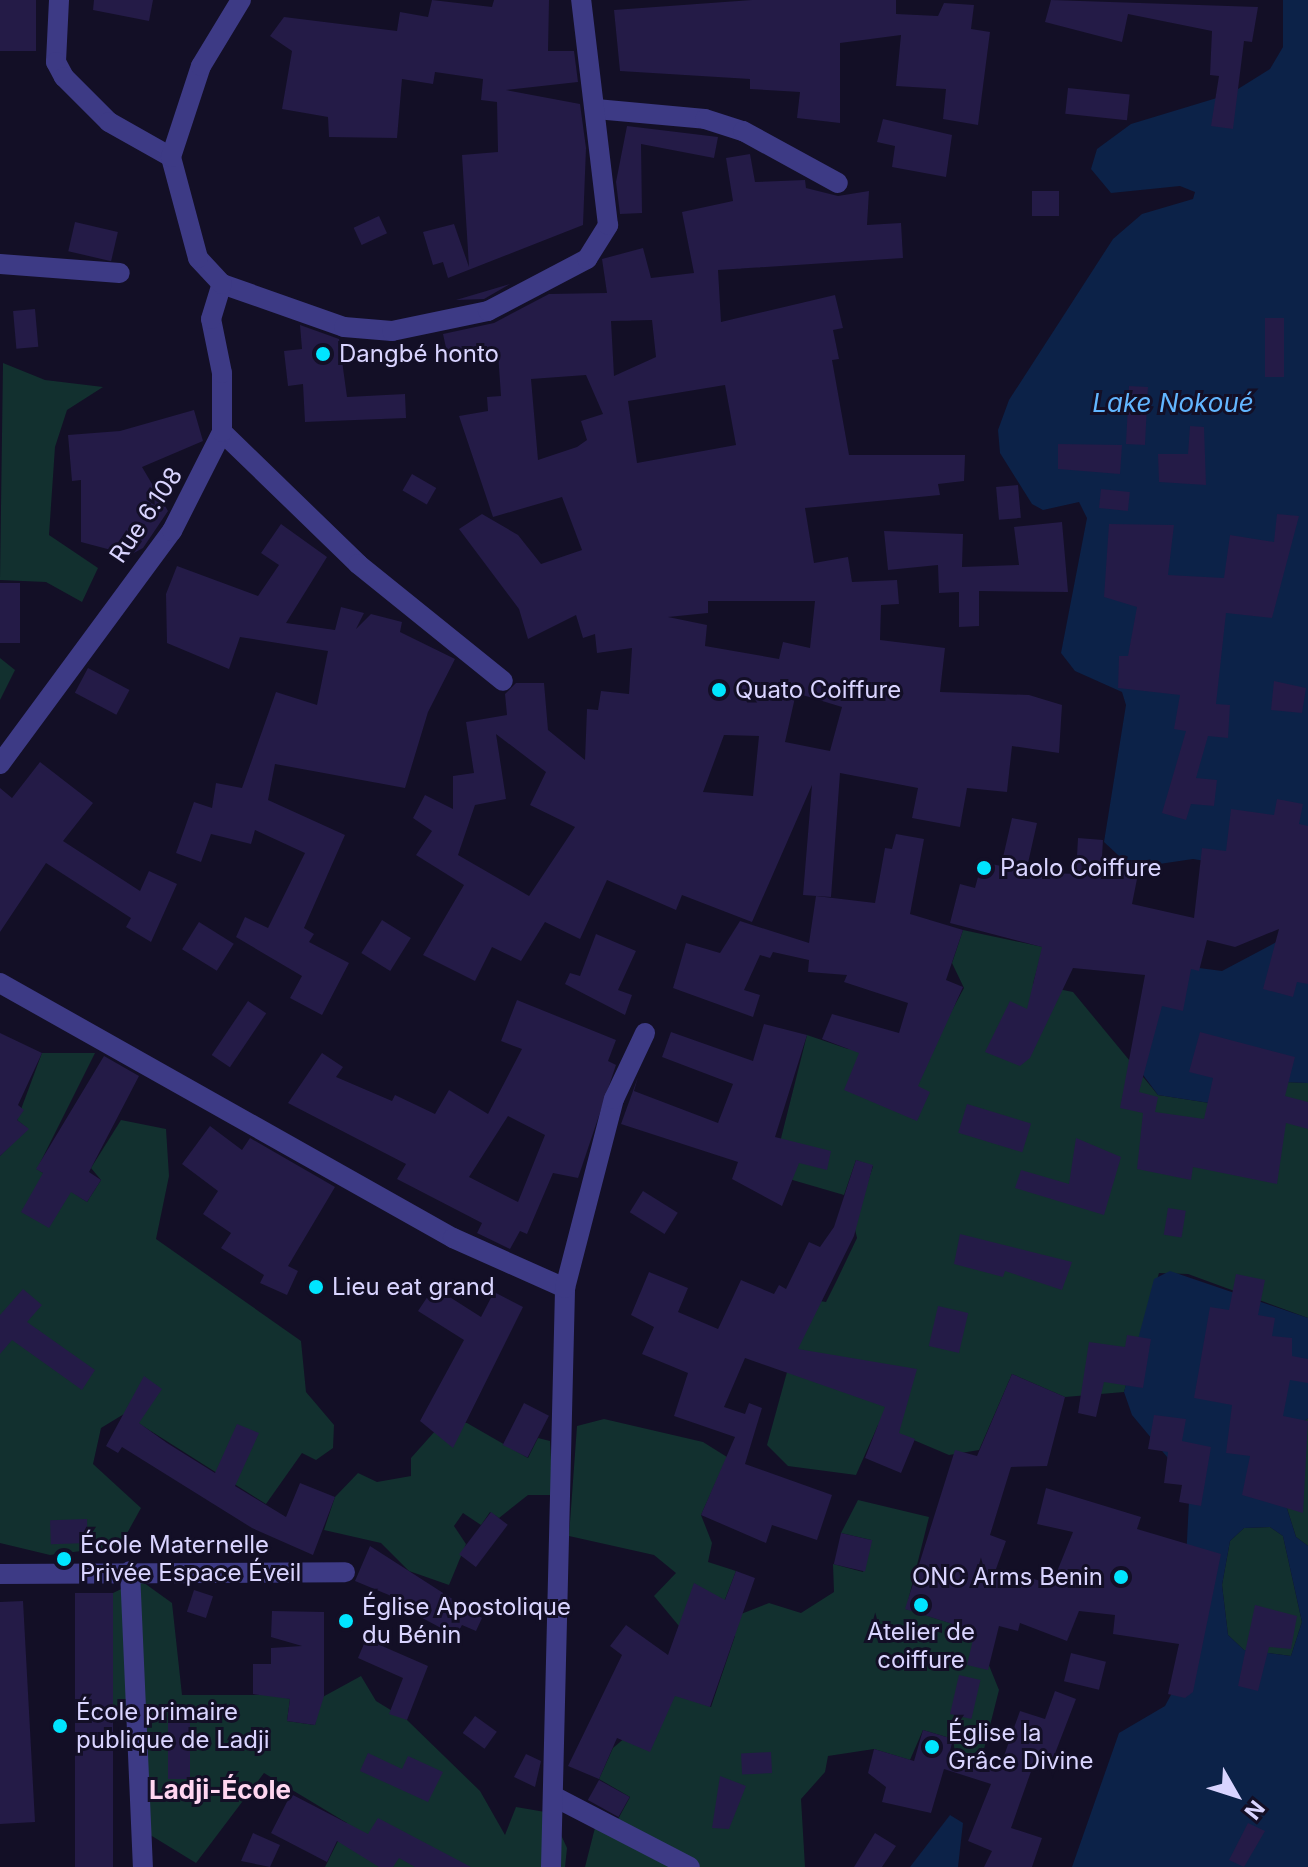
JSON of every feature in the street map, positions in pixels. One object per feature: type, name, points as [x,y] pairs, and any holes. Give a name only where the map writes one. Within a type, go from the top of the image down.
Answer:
[{"type":"street","points":[[59,0],[56,62],[64,77],[109,122],[171,157]]},
{"type":"street","points":[[241,0],[201,66],[171,157],[198,258],[222,284],[364,331],[405,329],[512,301],[587,259],[601,243],[608,225],[581,0]]},
{"type":"street","points":[[596,109],[705,119],[743,131],[838,183]]},
{"type":"street","points":[[0,264],[120,273]]},
{"type":"street","name":"Rue 6.108","points":[[0,764],[172,531],[222,432],[222,373],[211,319],[222,284]]},
{"type":"street","points":[[222,432],[358,564],[503,681]]},
{"type":"street","points":[[0,983],[453,1238],[565,1288]]},
{"type":"street","points":[[551,1867],[565,1288],[614,1099],[645,1033]]},
{"type":"street","points":[[130,1571],[143,1867]]},
{"type":"street","points":[[0,1574],[345,1572]]},
{"type":"street","points":[[553,1796],[690,1867]]},
{"type":"green space","points":[[3,363],[45,380],[103,387],[67,410],[55,447],[49,535],[98,568],[82,602],[46,582],[0,580]]},
{"type":"green space","points":[[0,658],[15,670],[0,700]]},
{"type":"green space","points":[[963,930],[1043,947],[1033,984],[1073,992],[1158,1095],[1242,1108],[1284,1082],[1308,1083],[1308,1318],[1188,1274],[1159,1273],[1124,1392],[1065,1397],[1012,1374],[979,1450],[949,1455],[878,1425],[856,1475],[788,1466],[767,1445],[807,1299],[826,1302],[836,1282],[857,1238],[854,1225],[873,1166],[856,1160],[844,1195],[772,1174],[807,1035],[848,1049],[936,1040],[964,988],[952,963]]},
{"type":"green space","points":[[42,1053],[95,1053],[37,1169],[87,1202],[101,1180],[91,1168],[121,1120],[166,1129],[169,1176],[156,1239],[301,1341],[306,1392],[334,1425],[333,1448],[316,1460],[302,1453],[266,1504],[124,1414],[101,1428],[93,1464],[141,1508],[120,1546],[50,1555],[0,1543],[0,1156],[27,1128],[17,1120]]},
{"type":"green space","points":[[1308,1418],[1308,1546],[1296,1537],[1284,1499],[1300,1425]]},
{"type":"green space","points":[[604,1419],[703,1442],[727,1457],[701,1515],[712,1543],[708,1562],[736,1571],[722,1607],[741,1614],[769,1603],[801,1613],[834,1592],[833,1564],[863,1572],[871,1540],[841,1533],[858,1500],[929,1517],[906,1609],[975,1631],[999,1690],[981,1761],[955,1753],[953,1739],[923,1730],[910,1760],[874,1749],[828,1756],[825,1772],[801,1799],[805,1867],[585,1867],[599,1812],[617,1821],[630,1797],[599,1779],[613,1748],[675,1695],[711,1707],[735,1636],[679,1626],[654,1596],[676,1573],[654,1555],[569,1536],[577,1426]]},
{"type":"green space","points":[[444,1421],[467,1423],[528,1458],[538,1438],[550,1441],[553,1495],[528,1495],[499,1518],[490,1512],[481,1525],[463,1513],[454,1526],[466,1544],[449,1585],[409,1571],[381,1543],[324,1530],[335,1497],[358,1473],[377,1482],[411,1476],[411,1458]]},
{"type":"green space","points":[[1270,1527],[1283,1536],[1302,1622],[1291,1656],[1244,1650],[1228,1635],[1222,1585],[1230,1541],[1244,1528]]},
{"type":"green space","points":[[140,1580],[172,1603],[182,1695],[276,1695],[290,1699],[287,1721],[315,1725],[319,1699],[361,1676],[376,1701],[407,1720],[480,1791],[505,1835],[516,1807],[551,1813],[567,1848],[565,1867],[325,1867],[347,1823],[264,1773],[196,1863],[147,1833],[147,1722],[113,1721],[113,1593]]},
{"type":"water","name":"Lake Nokoué","points":[[1283,0],[1308,0],[1308,1083],[1284,1082],[1242,1108],[1158,1095],[1132,1060],[1184,966],[1222,971],[1284,938],[1248,868],[1193,859],[1132,868],[1104,842],[1126,705],[1122,692],[1075,671],[1061,653],[1087,518],[1079,502],[1043,510],[1032,504],[1000,453],[998,430],[1009,400],[1113,239],[1142,214],[1193,199],[1195,192],[1180,186],[1111,193],[1091,169],[1097,149],[1131,124],[1230,94],[1270,69],[1283,47]]},
{"type":"water","points":[[1170,1271],[1308,1318],[1308,1418],[1300,1425],[1284,1499],[1296,1537],[1308,1546],[1308,1867],[1072,1867],[1119,1733],[1165,1706],[1180,1678],[1189,1501],[1183,1476],[1132,1415],[1124,1392],[1154,1279]],"holes":[[[1270,1527],[1283,1536],[1302,1622],[1291,1656],[1244,1650],[1228,1635],[1222,1585],[1230,1541],[1244,1528]]]},
{"type":"water","points":[[950,1815],[963,1823],[958,1867],[910,1867]]},
{"type":"building","points":[[0,0],[36,0],[36,51],[0,51]]},
{"type":"building","points":[[94,0],[153,0],[149,21],[93,10]]},
{"type":"building","points":[[432,0],[492,7],[494,0],[549,0],[548,51],[574,51],[578,82],[506,90],[580,104],[586,148],[583,225],[448,278],[443,262],[433,265],[423,232],[454,224],[469,267],[462,155],[498,152],[497,102],[481,100],[483,79],[435,72],[433,84],[402,79],[397,138],[329,137],[328,117],[282,109],[292,51],[270,36],[284,17],[397,31],[400,12],[428,17]]},
{"type":"building","points":[[752,0],[896,0],[896,14],[938,16],[944,3],[974,5],[971,29],[990,32],[978,125],[943,119],[946,89],[896,86],[901,35],[840,43],[840,123],[797,118],[800,92],[750,89],[750,79],[620,71],[614,10]]},
{"type":"building","points":[[1051,0],[1258,7],[1252,42],[1244,41],[1233,129],[1211,126],[1219,76],[1210,75],[1212,31],[1128,14],[1122,42],[1045,22]]},
{"type":"building","points":[[1068,88],[1130,94],[1127,120],[1065,114]]},
{"type":"building","points":[[883,119],[952,135],[946,177],[892,167],[895,146],[877,142]]},
{"type":"building","points":[[627,126],[718,137],[714,158],[641,144],[642,213],[620,214],[616,182]]},
{"type":"building","points":[[750,154],[755,182],[805,180],[806,188],[838,196],[869,191],[867,225],[901,223],[903,258],[718,270],[721,322],[835,295],[843,328],[833,330],[839,359],[832,360],[849,455],[965,455],[964,481],[938,484],[940,495],[805,508],[814,563],[848,557],[852,582],[897,580],[899,604],[881,605],[880,640],[945,648],[940,692],[1029,695],[1062,705],[1059,753],[1012,746],[1007,792],[967,788],[960,827],[912,818],[918,788],[840,773],[831,897],[803,895],[812,785],[752,922],[682,895],[676,910],[607,880],[580,939],[545,922],[521,961],[492,947],[475,981],[423,955],[464,885],[416,855],[432,831],[413,818],[425,795],[453,809],[453,776],[474,773],[466,722],[507,715],[505,694],[516,683],[544,683],[548,730],[585,760],[587,709],[598,710],[601,691],[629,694],[632,648],[597,653],[595,634],[583,638],[576,615],[528,639],[519,609],[459,529],[482,514],[518,535],[541,564],[582,550],[562,497],[493,517],[459,416],[488,411],[487,397],[501,396],[498,353],[488,355],[487,348],[448,357],[443,334],[494,323],[549,294],[607,293],[602,259],[643,248],[651,278],[694,273],[682,212],[733,201],[726,158]],"holes":[[[652,320],[656,357],[614,376],[611,321]],[[586,375],[603,414],[581,421],[587,440],[577,447],[538,460],[531,379]],[[725,385],[736,445],[637,463],[628,401]],[[708,601],[815,601],[810,648],[783,642],[779,659],[705,646],[707,625],[668,617],[708,613]],[[796,693],[842,707],[830,751],[785,742]],[[496,734],[546,772],[530,805],[575,827],[529,896],[458,855],[475,805],[506,799]],[[724,735],[759,736],[753,796],[703,792]]]},
{"type":"building","points":[[1032,191],[1059,191],[1059,216],[1032,216]]},
{"type":"building","points":[[379,216],[387,233],[362,245],[354,228]]},
{"type":"building","points":[[75,222],[118,232],[111,261],[68,251]]},
{"type":"building","points":[[510,284],[484,299],[456,300]]},
{"type":"building","points":[[35,309],[38,347],[16,349],[13,311]]},
{"type":"building","points":[[1265,318],[1284,318],[1284,377],[1265,377]]},
{"type":"building","points":[[300,325],[339,339],[347,397],[405,394],[406,418],[305,422],[303,384],[288,386],[284,351],[302,349]]},
{"type":"building","points":[[1129,386],[1148,387],[1145,445],[1126,444]]},
{"type":"building","points":[[194,410],[203,441],[142,467],[168,511],[143,548],[130,555],[81,542],[81,480],[72,481],[68,435],[120,431]]},
{"type":"building","points":[[1190,426],[1204,427],[1206,485],[1159,482],[1158,454],[1188,454]]},
{"type":"building","points":[[1058,444],[1122,445],[1120,474],[1058,469]]},
{"type":"building","points":[[412,474],[436,488],[427,504],[402,490]]},
{"type":"building","points":[[1018,485],[1021,518],[999,520],[996,487]]},
{"type":"building","points":[[1101,489],[1130,492],[1128,511],[1099,508]]},
{"type":"building","points":[[1277,514],[1299,516],[1272,618],[1226,613],[1216,704],[1230,705],[1228,738],[1208,736],[1196,778],[1217,780],[1214,806],[1191,804],[1186,820],[1162,813],[1186,731],[1174,729],[1180,695],[1118,688],[1119,656],[1128,656],[1137,607],[1104,597],[1109,524],[1174,525],[1168,575],[1224,578],[1230,535],[1274,542]]},
{"type":"building","points":[[1062,522],[1068,592],[979,591],[979,626],[959,627],[959,592],[939,593],[938,565],[888,570],[884,531],[963,534],[962,567],[1019,565],[1014,527]]},
{"type":"building","points":[[281,524],[327,557],[286,623],[335,630],[341,607],[364,613],[356,629],[371,614],[402,622],[400,632],[455,659],[428,712],[405,788],[275,764],[268,800],[345,835],[304,928],[314,934],[309,942],[349,963],[322,1015],[290,998],[302,976],[236,937],[245,917],[268,928],[305,853],[255,830],[251,844],[211,834],[201,862],[176,853],[194,802],[212,808],[216,783],[242,788],[276,692],[317,705],[328,651],[240,637],[229,669],[167,643],[166,594],[177,566],[258,596],[279,565],[261,553]]},
{"type":"building","points":[[0,583],[20,583],[20,643],[0,643]]},
{"type":"building","points":[[88,668],[129,690],[116,715],[75,693]]},
{"type":"building","points":[[1274,681],[1306,688],[1302,713],[1271,710]]},
{"type":"building","points":[[40,762],[93,803],[63,841],[140,891],[149,871],[177,884],[151,942],[126,927],[131,918],[46,863],[0,932],[0,788],[12,798]]},
{"type":"building","points":[[1277,799],[1303,804],[1299,824],[1308,826],[1308,984],[1297,982],[1293,997],[1263,989],[1279,929],[1235,947],[1207,940],[1199,971],[1191,969],[1183,1011],[1162,1006],[1139,1092],[1158,1097],[1155,1112],[1204,1119],[1213,1078],[1189,1072],[1200,1032],[1295,1057],[1285,1096],[1308,1102],[1308,1129],[1286,1123],[1277,1184],[1193,1167],[1191,1180],[1137,1169],[1143,1113],[1120,1108],[1145,975],[1073,968],[1030,1058],[1020,1066],[985,1052],[1010,1001],[1027,1009],[1042,947],[950,923],[960,884],[975,888],[982,862],[1001,866],[1012,818],[1037,823],[1026,872],[1076,874],[1078,838],[1103,840],[1102,857],[1140,864],[1132,904],[1194,918],[1202,848],[1226,851],[1231,809],[1274,815]]},
{"type":"building","points":[[896,834],[924,839],[910,914],[963,930],[946,980],[963,987],[918,1086],[930,1092],[917,1121],[844,1090],[859,1053],[822,1039],[832,1014],[899,1033],[908,1003],[844,982],[847,975],[808,972],[809,960],[773,952],[770,958],[760,955],[744,990],[760,995],[753,1017],[673,988],[686,943],[720,953],[740,921],[809,943],[816,896],[875,903],[885,848],[892,849]]},
{"type":"building","points":[[382,920],[411,938],[390,971],[361,953]]},
{"type":"building","points":[[199,922],[234,944],[217,971],[182,949]]},
{"type":"building","points":[[596,934],[636,951],[618,990],[632,995],[625,1015],[565,984],[570,973],[580,976]]},
{"type":"building","points":[[517,1000],[616,1040],[608,1061],[616,1065],[578,1178],[553,1173],[527,1234],[520,1231],[510,1249],[477,1233],[482,1223],[397,1179],[406,1164],[288,1103],[322,1053],[343,1067],[336,1077],[392,1101],[395,1095],[435,1114],[449,1090],[488,1114],[522,1049],[501,1041]],"holes":[[[508,1116],[545,1135],[518,1202],[469,1177]]]},
{"type":"building","points":[[248,1001],[266,1013],[230,1067],[212,1055]]},
{"type":"building","points":[[764,1024],[807,1035],[775,1137],[831,1151],[827,1170],[799,1163],[782,1206],[732,1179],[738,1162],[621,1124],[638,1077],[634,1091],[718,1123],[733,1084],[662,1057],[671,1032],[753,1061]]},
{"type":"building","points":[[0,1033],[42,1053],[18,1105],[24,1110],[17,1120],[29,1129],[0,1156]]},
{"type":"building","points":[[104,1056],[139,1076],[89,1172],[101,1180],[87,1202],[71,1192],[49,1228],[21,1212],[43,1173],[36,1169]]},
{"type":"building","points":[[967,1104],[1031,1124],[1022,1152],[958,1133]]},
{"type":"building","points":[[210,1126],[242,1150],[250,1138],[335,1187],[288,1266],[298,1271],[287,1295],[260,1283],[264,1275],[221,1248],[231,1233],[203,1214],[218,1191],[182,1164]]},
{"type":"building","points":[[1076,1138],[1121,1157],[1104,1215],[1015,1188],[1021,1170],[1069,1184]]},
{"type":"building","points":[[856,1160],[873,1165],[854,1236],[798,1349],[917,1369],[899,1433],[915,1439],[901,1473],[865,1458],[885,1407],[745,1358],[724,1407],[745,1414],[749,1403],[762,1408],[745,1464],[832,1495],[817,1540],[772,1525],[766,1543],[701,1515],[735,1437],[674,1416],[688,1373],[642,1354],[654,1327],[631,1315],[649,1272],[688,1288],[678,1312],[718,1329],[741,1280],[774,1294],[779,1285],[786,1289],[809,1242],[820,1247],[834,1227]]},
{"type":"building","points":[[643,1191],[678,1213],[665,1234],[630,1212]]},
{"type":"building","points":[[1168,1208],[1186,1211],[1182,1237],[1164,1235]]},
{"type":"building","points":[[960,1234],[1072,1262],[1062,1290],[1005,1271],[1003,1277],[954,1264]]},
{"type":"building","points":[[1236,1274],[1265,1280],[1258,1315],[1275,1318],[1272,1336],[1292,1338],[1292,1356],[1308,1359],[1308,1383],[1290,1380],[1283,1416],[1308,1421],[1303,1513],[1242,1495],[1250,1456],[1226,1453],[1232,1405],[1194,1398],[1210,1307],[1229,1310]]},
{"type":"building","points":[[434,1287],[481,1317],[494,1292],[523,1307],[453,1448],[420,1421],[464,1340],[418,1311]]},
{"type":"building","points":[[23,1289],[42,1305],[27,1322],[95,1370],[82,1390],[12,1340],[0,1354],[0,1315]]},
{"type":"building","points":[[938,1306],[968,1313],[959,1353],[929,1346]]},
{"type":"building","points":[[1127,1335],[1151,1339],[1143,1388],[1104,1382],[1096,1417],[1078,1413],[1089,1342],[1125,1347]]},
{"type":"building","points":[[1012,1374],[1065,1397],[1047,1466],[1011,1467],[990,1535],[1006,1541],[996,1569],[1052,1584],[1073,1532],[1037,1524],[1046,1488],[1141,1517],[1137,1529],[1221,1554],[1193,1692],[1185,1698],[1168,1694],[1179,1644],[1113,1634],[1115,1615],[1079,1611],[1067,1641],[1020,1623],[1018,1631],[999,1626],[988,1670],[967,1665],[975,1631],[905,1609],[955,1450],[977,1456]]},
{"type":"building","points":[[144,1376],[162,1389],[139,1423],[167,1443],[215,1473],[237,1424],[259,1433],[235,1486],[286,1517],[300,1483],[335,1497],[313,1555],[252,1528],[122,1447],[118,1453],[106,1446]]},
{"type":"building","points":[[524,1403],[549,1416],[528,1458],[503,1445]]},
{"type":"building","points":[[1154,1415],[1186,1419],[1182,1441],[1211,1447],[1201,1506],[1179,1502],[1182,1485],[1164,1483],[1168,1452],[1148,1449]]},
{"type":"building","points":[[491,1512],[508,1525],[476,1567],[459,1554]]},
{"type":"building","points":[[87,1519],[88,1543],[51,1544],[50,1520]]},
{"type":"building","points":[[841,1533],[872,1540],[865,1571],[834,1564]]},
{"type":"building","points":[[370,1546],[482,1618],[476,1631],[462,1625],[456,1636],[411,1612],[430,1612],[355,1581]]},
{"type":"building","points":[[736,1571],[755,1578],[710,1707],[675,1696],[650,1752],[617,1738],[599,1779],[568,1766],[622,1655],[610,1646],[626,1625],[668,1655],[694,1583],[725,1600]]},
{"type":"building","points":[[194,1590],[213,1596],[206,1618],[187,1612]]},
{"type":"building","points":[[75,1593],[113,1593],[113,1867],[75,1867]]},
{"type":"building","points":[[23,1601],[35,1822],[0,1824],[0,1602]]},
{"type":"building","points":[[1255,1605],[1297,1616],[1291,1649],[1269,1647],[1258,1691],[1238,1686]]},
{"type":"building","points":[[272,1611],[324,1612],[324,1696],[315,1725],[287,1721],[290,1699],[253,1694],[253,1664],[271,1664],[271,1648],[302,1646],[271,1637]]},
{"type":"building","points":[[366,1639],[428,1666],[407,1720],[389,1714],[403,1678],[358,1658]]},
{"type":"building","points":[[1071,1653],[1106,1662],[1099,1690],[1064,1681]]},
{"type":"building","points":[[959,1675],[980,1680],[971,1719],[950,1714]]},
{"type":"building","points":[[1055,1691],[1076,1699],[1049,1769],[1034,1763],[1011,1828],[1042,1838],[1032,1867],[984,1867],[992,1851],[968,1841],[991,1784],[944,1769],[931,1813],[882,1802],[886,1787],[868,1773],[874,1749],[914,1761],[923,1730],[953,1739],[950,1751],[1000,1767],[1020,1711],[1045,1719]]},
{"type":"building","points":[[168,1716],[190,1716],[190,1779],[168,1779]]},
{"type":"building","points":[[475,1716],[497,1732],[484,1749],[463,1733]]},
{"type":"building","points":[[771,1752],[772,1773],[742,1775],[741,1754]]},
{"type":"building","points":[[368,1753],[402,1769],[408,1756],[443,1772],[428,1802],[360,1771]]},
{"type":"building","points":[[526,1754],[541,1761],[535,1787],[514,1777]]},
{"type":"building","points":[[720,1776],[746,1786],[729,1829],[712,1828]]},
{"type":"building","points":[[599,1780],[630,1797],[618,1817],[588,1800]]},
{"type":"building","points":[[291,1794],[368,1834],[378,1818],[471,1867],[415,1867],[399,1858],[393,1867],[379,1867],[337,1841],[327,1862],[271,1833]]},
{"type":"building","points":[[1248,1823],[1265,1831],[1244,1867],[1229,1860]]},
{"type":"building","points":[[253,1833],[280,1845],[270,1867],[241,1861]]},
{"type":"building","points":[[875,1833],[896,1846],[882,1867],[854,1867]]},
{"type":"place","name":"Dangbé honto","points":[[323,354]]},
{"type":"place","name":"Quato Coiffure","points":[[719,690]]},
{"type":"place","name":"Paolo Coiffure","points":[[984,868]]},
{"type":"place","name":"Lieu eat grand","points":[[316,1287]]},
{"type":"place","name":"École Maternelle Privée Espace Éveil","points":[[64,1559]]},
{"type":"place","name":"ONC Arms Benin","points":[[1121,1577]]},
{"type":"place","name":"Atelier de coiffure","points":[[921,1605]]},
{"type":"place","name":"Église Apostolique du Bénin","points":[[346,1621]]},
{"type":"place","name":"École primaire publique de Ladji","points":[[60,1726]]},
{"type":"place","name":"Église la Grâce Divine","points":[[932,1747]]},
{"type":"district","name":"Ladji-École","points":[[220,1790]]}]
